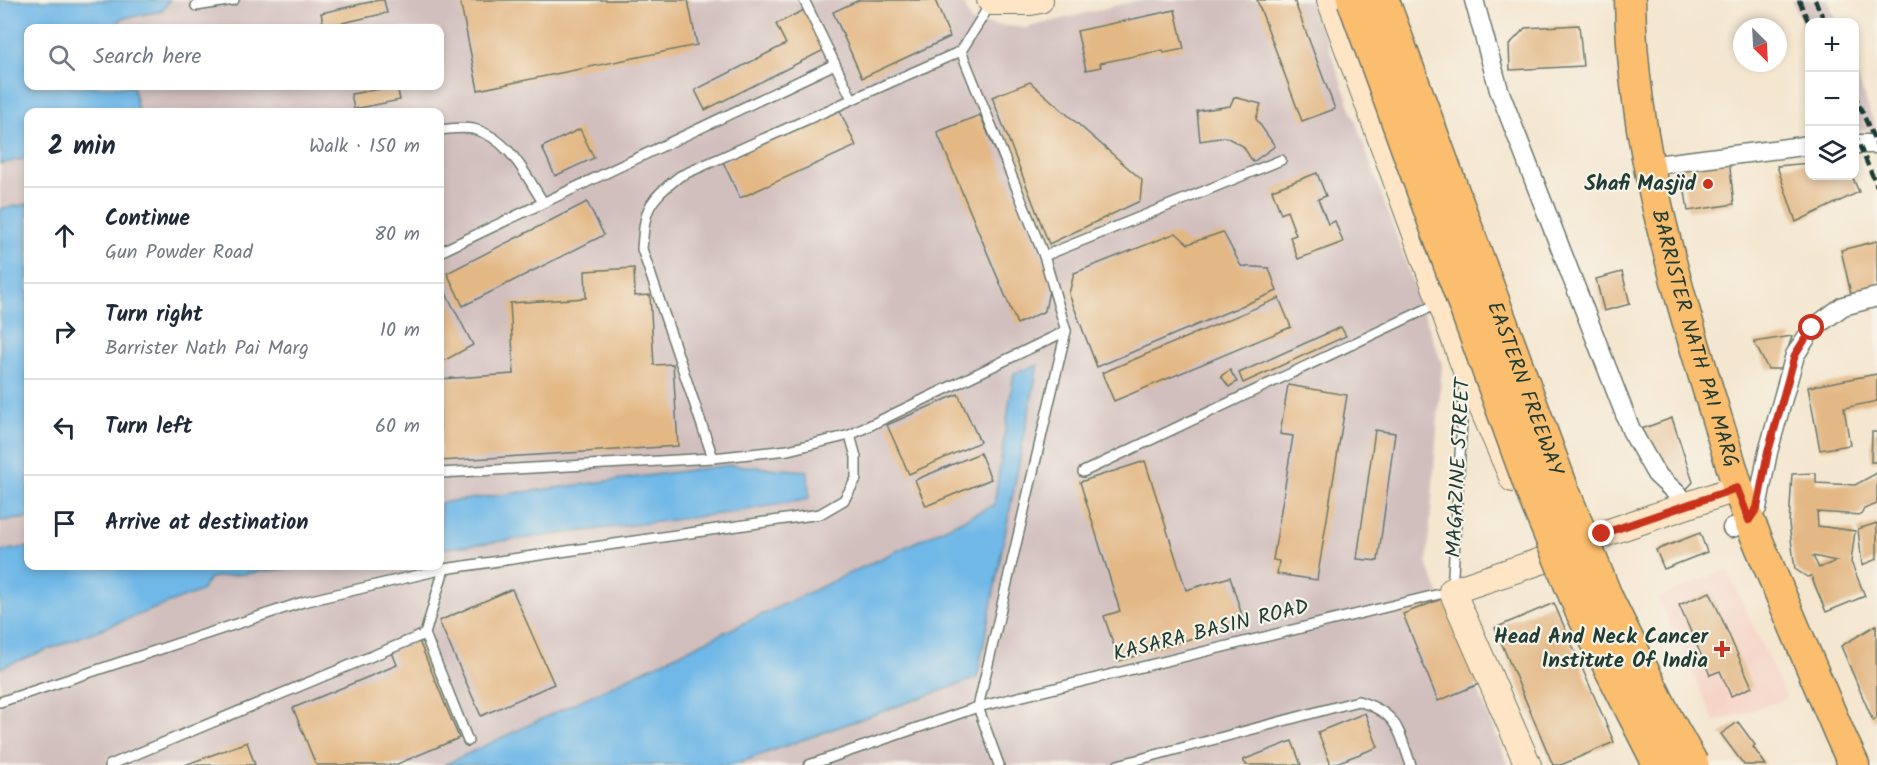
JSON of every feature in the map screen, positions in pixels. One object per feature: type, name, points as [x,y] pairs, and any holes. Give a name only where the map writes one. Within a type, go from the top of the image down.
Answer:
[{"type":"highway","name":"EASTERN FREEWAY","points":[[1354,0],[1539,507],[1581,609],[1642,734],[1660,765]]},
{"type":"highway","name":"EASTERN FREEWAY","points":[[1382,0],[1561,487],[1606,598],[1667,721],[1692,765]]},
{"type":"main road","name":"BARRISTER NATH PAI MARG","points":[[1611,0],[1614,66],[1629,170],[1647,241],[1740,524],[1833,765]]},
{"type":"main road","name":"BARRISTER NATH PAI MARG","points":[[1629,0],[1630,42],[1636,97],[1648,166],[1729,491]]},
{"type":"main road","name":"BARRISTER NATH PAI MARG","points":[[1740,524],[1854,765]]},
{"type":"street","name":"MAGAZINE STREET","points":[[1330,0],[1465,368]]},
{"type":"street","points":[[1394,0],[1457,167],[1545,416],[1594,539],[1652,670],[1703,765]]},
{"type":"street","points":[[1474,0],[1499,90],[1631,430],[1656,474],[1688,504]]},
{"type":"street","points":[[991,1],[1034,1]]},
{"type":"street","points":[[1859,144],[1877,144]]},
{"type":"street","points":[[1648,166],[1805,146]]},
{"type":"street","points":[[1740,524],[1757,508],[1768,452],[1795,355],[1812,328],[1843,306],[1877,297]]},
{"type":"street","points":[[1465,368],[1573,617],[1646,765]]},
{"type":"street","points":[[1452,591],[1547,559],[1594,539],[1729,491]]},
{"type":"street","name":"MAGAZINE STREET","points":[[1452,591],[1528,765]]},
{"type":"lane","points":[[196,6],[234,0]]},
{"type":"lane","points":[[804,0],[852,99]]},
{"type":"lane","points":[[714,458],[642,249],[644,216],[658,193],[680,176],[960,51],[991,1]]},
{"type":"lane","points":[[960,51],[1044,256],[1066,331],[978,707],[999,765]]},
{"type":"lane","points":[[444,250],[835,64]]},
{"type":"lane","points":[[444,130],[472,129],[494,139],[512,154],[543,202]]},
{"type":"lane","points":[[1044,256],[1281,160]]},
{"type":"lane","points":[[1083,472],[1441,302]]},
{"type":"lane","points":[[444,473],[714,458],[788,450],[850,435],[1066,331]]},
{"type":"lane","name":"MAGAZINE STREET","points":[[1452,591],[1465,368]]},
{"type":"lane","points":[[444,569],[820,514],[844,500],[856,479],[856,457],[850,435]]},
{"type":"lane","points":[[0,702],[303,602],[440,570]]},
{"type":"lane","points":[[444,570],[425,634],[468,741]]},
{"type":"lane","name":"KASARA BASIN ROAD","points":[[809,765],[978,707],[1452,591]]},
{"type":"lane","points":[[110,765],[425,634]]},
{"type":"lane","points":[[1118,765],[1358,701],[1376,706],[1396,723],[1411,765]]},
{"type":"shaded area","points":[[170,0],[962,0],[971,22],[1026,28],[1139,0],[1312,0],[1442,364],[1427,564],[1508,765],[0,765],[0,668],[200,591],[208,570],[444,570],[444,108],[137,108],[134,90],[444,90],[444,24],[120,24],[119,19],[162,11]]},
{"type":"shaded area","points":[[1792,0],[1828,0],[1835,18],[1805,18],[1805,31]]},
{"type":"shaded area","points":[[1859,82],[1876,128],[1859,130]]},
{"type":"shaded area","points":[[24,159],[24,548],[0,551],[0,163]]},
{"type":"shaded area","name":"Head And Neck Cancer Institute Of India","points":[[1727,569],[1787,699],[1715,722],[1658,598]]},
{"type":"water","points":[[0,0],[170,0],[162,11],[119,19],[120,24],[24,24],[24,90],[134,90],[137,108],[24,108],[24,159],[0,164]]},
{"type":"water","points":[[24,205],[24,518],[0,521],[0,209]]},
{"type":"water","points":[[1038,365],[977,678],[732,765],[444,765],[994,505],[1014,373]]},
{"type":"water","points":[[730,465],[808,471],[809,499],[735,512],[444,548],[444,502]]},
{"type":"water","points":[[24,548],[24,570],[275,570],[210,578],[201,591],[0,668],[0,551]]},
{"type":"building","points":[[384,0],[387,13],[338,24],[323,24],[321,13]]},
{"type":"building","points":[[460,0],[688,0],[697,45],[478,90]]},
{"type":"building","points":[[859,0],[935,0],[950,37],[862,78],[833,12]]},
{"type":"building","points":[[1257,0],[1294,0],[1335,109],[1302,121]]},
{"type":"building","points":[[804,10],[824,50],[705,110],[695,90],[786,44],[776,24]]},
{"type":"building","points":[[1175,10],[1184,49],[1164,53],[1163,50],[1100,63],[1101,67],[1086,70],[1077,31]]},
{"type":"building","points":[[1579,25],[1583,66],[1510,70],[1509,45],[1525,28]]},
{"type":"building","points":[[1030,82],[1142,180],[1140,201],[1049,244],[992,97]]},
{"type":"building","points":[[374,90],[398,90],[400,100],[354,108],[351,94]]},
{"type":"building","points":[[1234,97],[1261,104],[1256,119],[1275,146],[1253,162],[1243,146],[1226,137],[1200,141],[1197,111],[1230,106]]},
{"type":"building","points":[[839,109],[856,146],[740,198],[723,162]]},
{"type":"building","points":[[980,115],[1051,280],[1045,311],[1017,324],[937,132]]},
{"type":"building","points":[[580,129],[594,158],[555,176],[542,147]]},
{"type":"building","name":"Shafi Masjid","points":[[1729,160],[1734,204],[1688,211],[1681,165]]},
{"type":"building","points":[[1805,163],[1805,180],[1854,180],[1859,192],[1796,222],[1777,166]]},
{"type":"building","points":[[1317,173],[1326,196],[1318,199],[1328,224],[1335,221],[1343,242],[1298,259],[1290,237],[1296,235],[1287,211],[1281,214],[1272,190]]},
{"type":"building","points":[[587,202],[604,235],[463,306],[447,273]]},
{"type":"building","points":[[1223,232],[1241,266],[1269,268],[1277,291],[1097,367],[1069,294],[1074,273],[1176,233],[1188,244]]},
{"type":"building","points":[[1877,241],[1877,288],[1851,294],[1841,250]]},
{"type":"building","points":[[634,268],[635,296],[650,295],[654,365],[673,364],[678,446],[444,461],[444,379],[514,374],[510,303],[586,298],[585,271]]},
{"type":"building","points":[[1622,272],[1630,304],[1604,311],[1596,279]]},
{"type":"building","points":[[444,290],[473,345],[444,361]]},
{"type":"building","points":[[1279,298],[1291,327],[1114,401],[1102,373]]},
{"type":"building","points":[[1341,327],[1346,336],[1243,383],[1239,373]]},
{"type":"building","points":[[1792,336],[1782,369],[1768,369],[1754,342]]},
{"type":"building","points":[[1230,370],[1237,382],[1229,387],[1221,376]]},
{"type":"building","points":[[1877,374],[1877,401],[1844,408],[1850,445],[1820,450],[1808,387]]},
{"type":"building","points":[[1288,385],[1347,395],[1317,580],[1277,574],[1279,561],[1273,560],[1293,436],[1280,434]]},
{"type":"building","points":[[958,394],[980,442],[909,474],[887,425]]},
{"type":"building","points":[[1672,418],[1693,482],[1684,492],[1664,473],[1636,431]]},
{"type":"building","points":[[1375,430],[1395,433],[1378,561],[1357,559]]},
{"type":"building","points":[[1872,432],[1877,432],[1877,462],[1871,462]]},
{"type":"building","points":[[980,453],[991,479],[926,506],[915,480]]},
{"type":"building","points":[[1145,461],[1186,590],[1230,577],[1244,622],[1119,661],[1104,616],[1120,611],[1080,482]]},
{"type":"building","points":[[1816,473],[1816,483],[1855,485],[1877,473],[1877,504],[1864,509],[1861,515],[1817,512],[1818,526],[1855,531],[1851,562],[1865,596],[1826,612],[1811,576],[1807,577],[1795,569],[1789,524],[1792,474]],"holes":[[[1813,556],[1836,561],[1819,568]]]},
{"type":"building","points":[[1877,523],[1877,559],[1862,565],[1858,529]]},
{"type":"building","points":[[1700,533],[1707,552],[1664,569],[1656,550]]},
{"type":"building","points":[[512,589],[554,684],[481,716],[439,621]]},
{"type":"building","points":[[1710,592],[1752,687],[1731,696],[1720,671],[1710,675],[1679,605]]},
{"type":"building","points":[[1444,598],[1479,684],[1438,701],[1403,614]]},
{"type":"building","points":[[1554,603],[1614,742],[1561,765],[1553,765],[1495,628]]},
{"type":"building","points":[[1876,625],[1877,718],[1873,721],[1841,646]]},
{"type":"building","points":[[419,641],[459,738],[395,765],[316,765],[293,708],[397,665],[392,652]]},
{"type":"building","points":[[1365,713],[1378,747],[1331,765],[1318,732]]},
{"type":"building","points":[[1738,722],[1766,765],[1744,765],[1721,734]]},
{"type":"building","points":[[1292,741],[1301,765],[1246,765],[1243,760]]},
{"type":"building","points":[[247,742],[255,765],[185,765]]},
{"type":"railway","points":[[1799,0],[1807,18]]},
{"type":"railway","points":[[1815,0],[1823,18]]},
{"type":"railway","points":[[1859,105],[1877,146]]},
{"type":"railway","points":[[1859,145],[1877,186]]},
{"type":"place","name":"Shafi Masjid","points":[[1708,184]]},
{"type":"place","name":"Head And Neck Cancer Institute Of India","points":[[1722,649]]},
{"type":"route","points":[[1602,534],[1737,488],[1749,520],[1757,508],[1768,452],[1795,355],[1812,328]]}]
